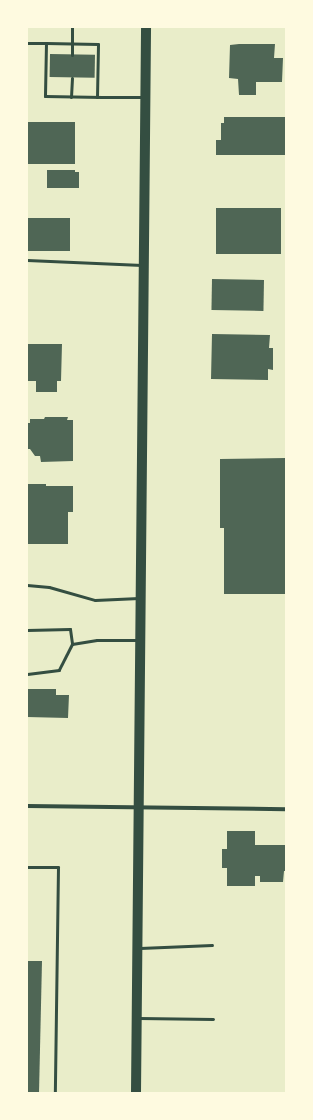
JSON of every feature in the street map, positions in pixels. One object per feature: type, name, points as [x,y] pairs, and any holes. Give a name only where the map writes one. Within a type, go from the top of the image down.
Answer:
[{"type":"main road","points":[[136,1093],[146,27]]},
{"type":"street","points":[[27,806],[286,809]]},
{"type":"lane","points":[[72,27],[72,55]]},
{"type":"lane","points":[[27,43],[98,44],[97,97]]},
{"type":"lane","points":[[46,43],[45,96],[145,97]]},
{"type":"lane","points":[[71,97],[72,78]]},
{"type":"lane","points":[[27,260],[144,265]]},
{"type":"lane","points":[[27,585],[49,587],[95,600],[140,598]]},
{"type":"lane","points":[[27,630],[70,629],[72,644],[59,670],[27,674]]},
{"type":"lane","points":[[72,644],[97,640],[140,640]]},
{"type":"lane","points":[[27,867],[58,867],[55,1093]]},
{"type":"lane","points":[[137,948],[212,946]]},
{"type":"lane","points":[[136,1018],[213,1019]]},
{"type":"building","points":[[275,44],[274,58],[283,58],[282,82],[256,82],[256,95],[239,95],[238,79],[229,78],[230,45]]},
{"type":"building","points":[[50,54],[95,55],[95,78],[50,77]]},
{"type":"building","points":[[224,117],[286,117],[286,155],[216,155],[216,140],[221,140],[221,123],[224,123]]},
{"type":"building","points":[[27,122],[75,122],[75,164],[27,164]]},
{"type":"building","points":[[47,170],[75,170],[75,172],[79,172],[79,188],[47,188]]},
{"type":"building","points":[[216,208],[281,208],[281,254],[216,254]]},
{"type":"building","points":[[27,218],[70,218],[70,251],[27,251]]},
{"type":"building","points":[[212,279],[264,280],[263,311],[211,310]]},
{"type":"building","points":[[212,334],[270,335],[269,348],[273,348],[273,370],[268,369],[268,380],[211,379]]},
{"type":"building","points":[[27,344],[62,344],[61,381],[57,381],[57,392],[36,392],[36,381],[27,381]]},
{"type":"building","points":[[45,417],[68,417],[67,420],[73,420],[73,461],[41,462],[40,456],[35,456],[30,449],[27,449],[27,423],[30,423],[30,419],[44,419]]},
{"type":"building","points":[[286,458],[286,594],[224,594],[224,528],[220,528],[220,459]]},
{"type":"building","points":[[27,484],[73,486],[73,512],[68,512],[68,544],[27,544]]},
{"type":"building","points":[[27,689],[56,689],[56,695],[69,695],[68,718],[27,717]]},
{"type":"building","points":[[227,831],[255,831],[255,845],[286,845],[286,871],[284,871],[283,882],[260,882],[260,876],[255,876],[255,886],[227,886],[227,868],[222,868],[222,849],[227,849]]},
{"type":"building","points":[[27,961],[42,961],[39,1093],[27,1093]]}]
